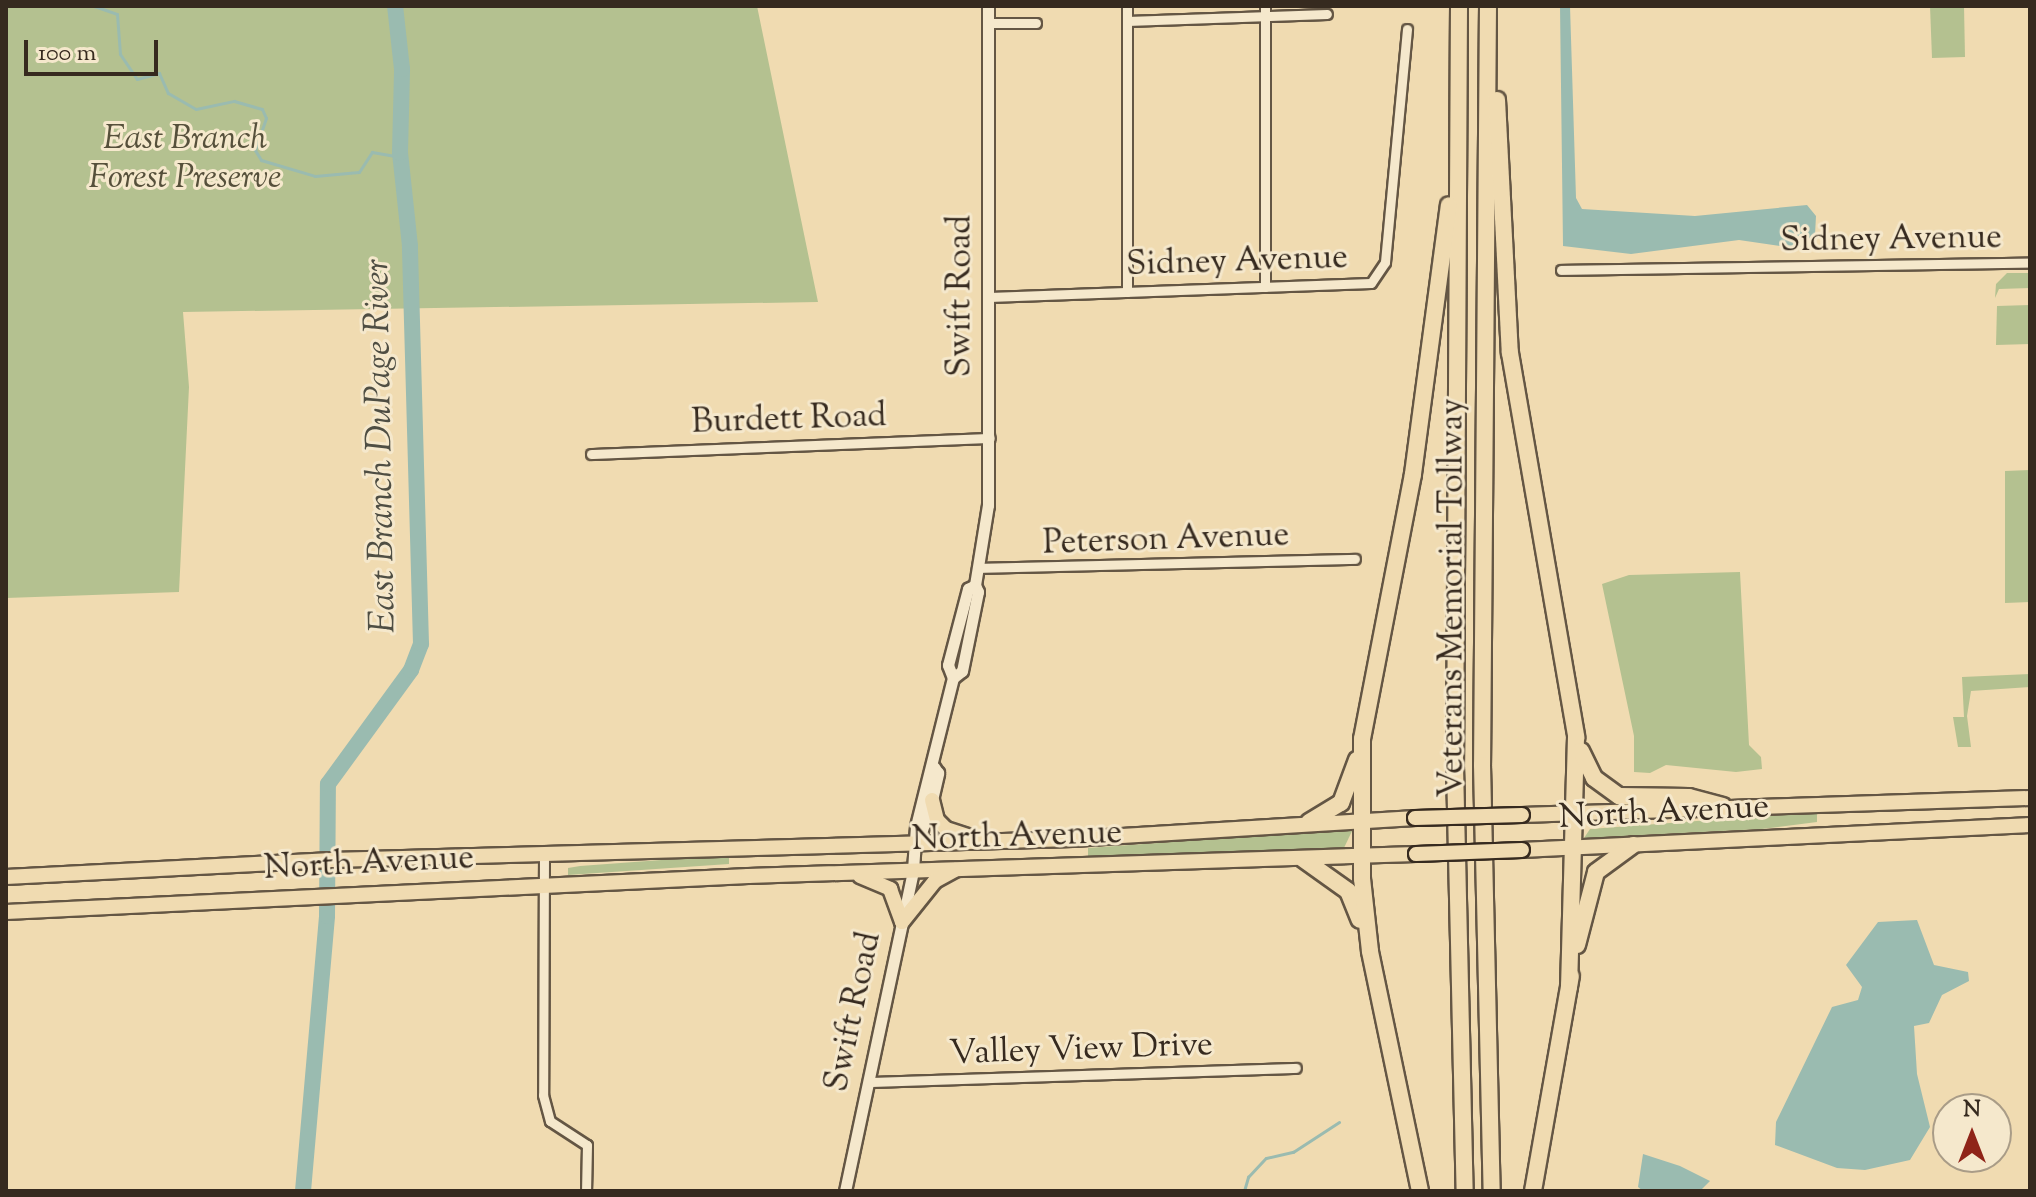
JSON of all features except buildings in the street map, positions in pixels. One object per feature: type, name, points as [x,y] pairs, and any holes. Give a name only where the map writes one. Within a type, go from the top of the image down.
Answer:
[{"type":"highway","name":"Veterans Memorial Tollway","points":[[1459,6],[1455,766],[1465,1191]]},
{"type":"highway","name":"Veterans Memorial Tollway","points":[[1490,6],[1481,735],[1492,1191]]},
{"type":"highway","points":[[1490,6],[1510,353],[1576,737],[1578,811],[1569,848],[1569,987]]},
{"type":"highway","points":[[1309,822],[1341,803],[1362,739],[1413,474],[1459,116]]},
{"type":"highway","points":[[1576,737],[1590,773],[1619,796],[1689,797],[1723,806]]},
{"type":"highway","points":[[1362,739],[1364,856],[1370,951],[1420,1191]]},
{"type":"highway","points":[[1533,1191],[1569,987],[1591,884],[1604,862],[1633,845]]},
{"type":"highway","points":[[1303,859],[1348,891],[1370,951]]},
{"type":"main road","name":"North Avenue","points":[[6,877],[326,860],[917,845],[1309,822],[1578,811],[2030,798]]},
{"type":"main road","points":[[932,800],[937,820],[946,829],[1006,841]]},
{"type":"main road","name":"North Avenue","points":[[6,912],[913,870],[1569,848],[2030,825]]},
{"type":"main road","points":[[902,922],[935,881],[963,868]]},
{"type":"main road","points":[[852,873],[890,889],[902,922]]},
{"type":"street","name":"Swift Road","points":[[845,1191],[917,845],[938,773],[934,767],[953,678],[962,671],[978,592],[975,585],[990,438],[988,6]]},
{"type":"street","points":[[1127,6],[1127,292]]},
{"type":"street","points":[[1127,21],[1265,11],[1327,14]]},
{"type":"street","points":[[1265,11],[1265,287]]},
{"type":"street","points":[[988,23],[1036,23]]},
{"type":"street","name":"Sidney Avenue","points":[[989,297],[1371,283],[1381,272],[1407,29]]},
{"type":"street","name":"Sidney Avenue","points":[[1561,270],[2030,263]]},
{"type":"street","name":"Burdett Road","points":[[591,454],[990,438]]},
{"type":"street","name":"Peterson Avenue","points":[[979,568],[1355,559]]},
{"type":"street","name":"Swift Road","points":[[917,845],[916,826],[927,771],[934,767]]},
{"type":"street","points":[[544,855],[543,1095],[550,1121],[587,1145],[586,1191]]},
{"type":"street","name":"Valley View Drive","points":[[868,1082],[1296,1068]]},
{"type":"green space","name":"East Branch Forest Preserve","points":[[6,6],[757,6],[818,302],[183,312],[189,387],[179,592],[6,598]]},
{"type":"green space","points":[[1930,6],[1964,6],[1965,57],[1932,58]]},
{"type":"green space","points":[[2007,273],[2030,273],[2030,288],[1999,289],[1995,298],[1996,284]]},
{"type":"green space","points":[[2030,305],[2030,344],[1996,345],[1997,306]]},
{"type":"green space","points":[[2030,470],[2030,602],[2005,603],[2005,471]]},
{"type":"green space","points":[[1740,572],[1749,745],[1761,757],[1762,769],[1736,772],[1666,765],[1650,773],[1634,772],[1634,736],[1602,584],[1629,575]]},
{"type":"green space","points":[[2030,674],[2030,687],[1971,691],[1967,716],[1971,747],[1958,747],[1953,717],[1964,717],[1962,677]]},
{"type":"green space","points":[[1817,812],[1817,822],[1762,829],[1584,838],[1590,829]]},
{"type":"green space","points":[[1353,829],[1343,850],[1088,856],[1088,848]]},
{"type":"green space","points":[[729,855],[729,864],[568,875],[568,868],[580,866]]},
{"type":"water","points":[[1560,6],[1570,6],[1576,198],[1582,209],[1695,216],[1807,205],[1816,216],[1815,235],[1801,249],[1739,240],[1631,254],[1563,246]]},
{"type":"water","points":[[1917,920],[1934,965],[1968,972],[1969,981],[1942,995],[1929,1023],[1914,1026],[1917,1074],[1930,1127],[1910,1160],[1865,1170],[1837,1168],[1775,1145],[1776,1122],[1832,1007],[1858,1000],[1862,987],[1846,965],[1878,922]]},
{"type":"water","points":[[1643,1154],[1680,1166],[1710,1181],[1700,1191],[1643,1191],[1638,1187]]},
{"type":"waterway","points":[[94,6],[117,14],[120,54],[137,79],[159,73],[168,93],[196,109],[234,101],[262,109],[266,118],[255,150],[261,160],[315,176],[359,172],[372,152],[401,157]]},
{"type":"waterway","name":"East Branch DuPage River","points":[[303,1191],[327,916],[328,784],[411,670],[421,644],[410,246],[400,153],[402,69],[395,6]]},
{"type":"waterway","points":[[1244,1191],[1248,1177],[1266,1158],[1293,1152],[1339,1122]]}]
